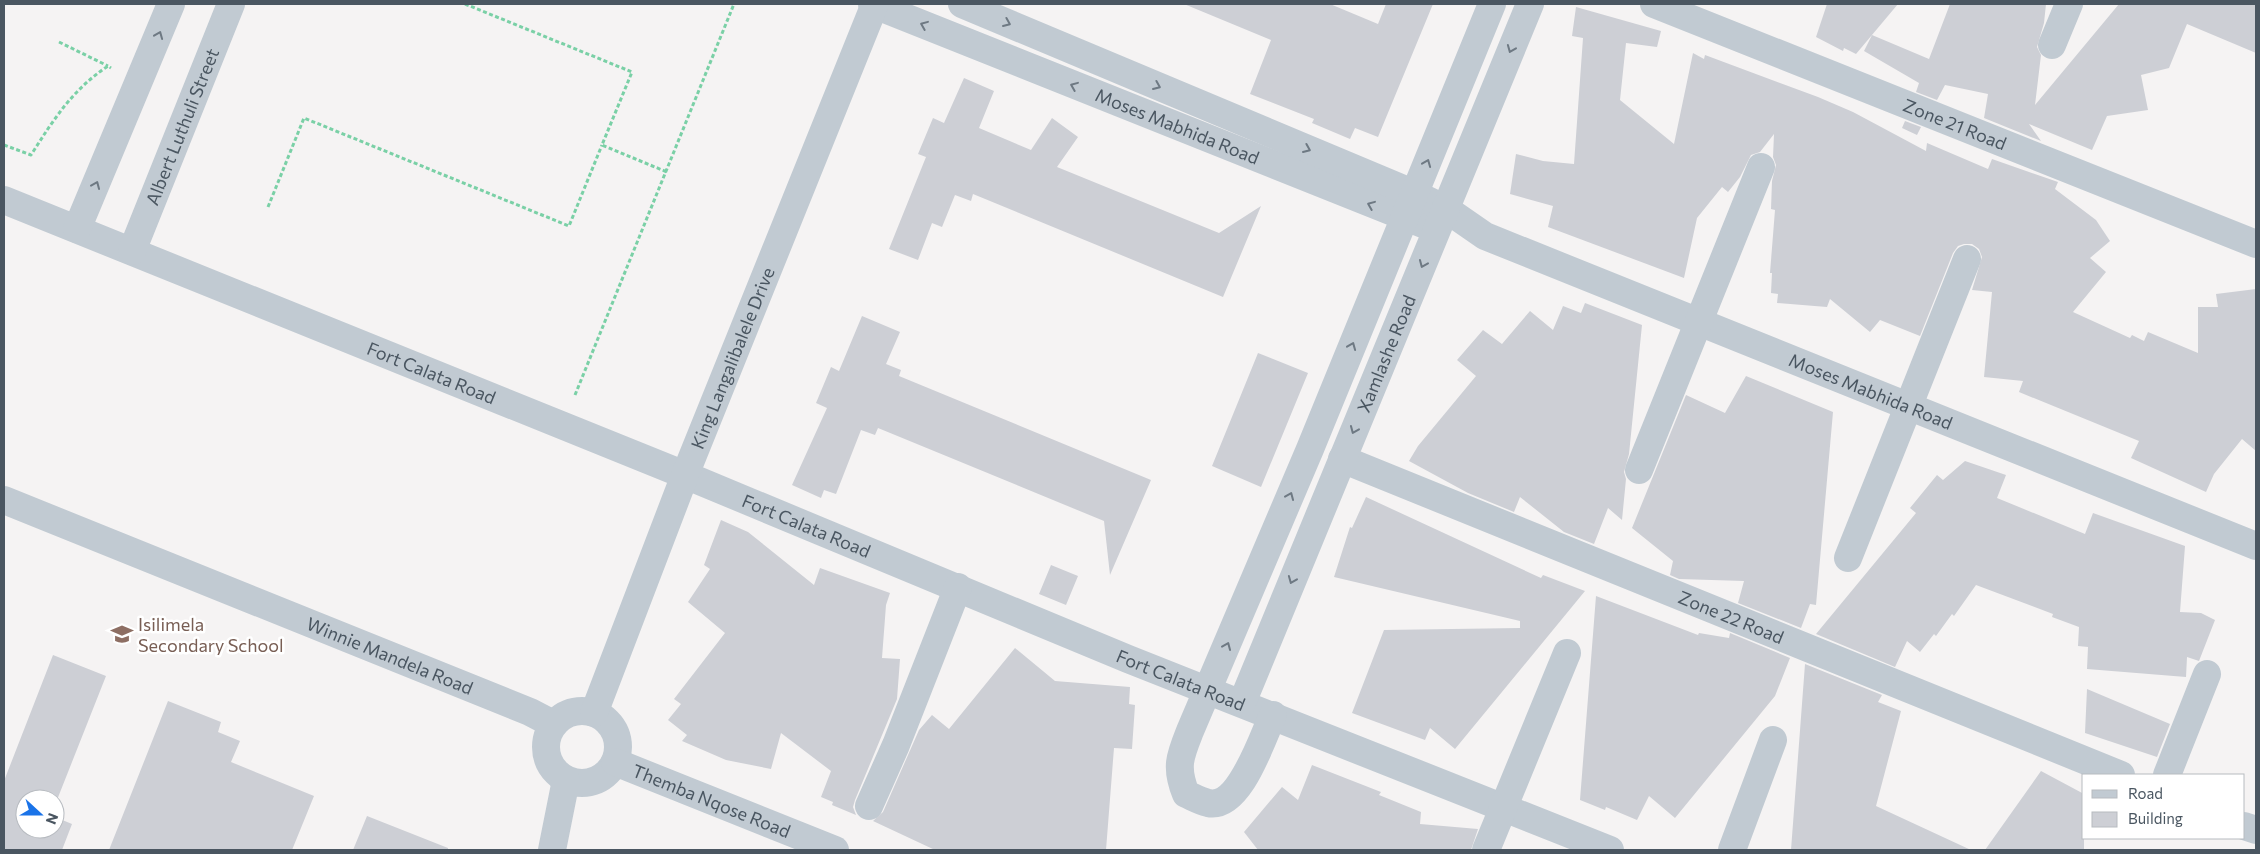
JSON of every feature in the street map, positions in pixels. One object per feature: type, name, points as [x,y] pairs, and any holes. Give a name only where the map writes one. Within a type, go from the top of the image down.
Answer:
[{"type":"street","points":[[77,230],[139,84],[170,4]]},
{"type":"street","name":"Albert Luthuli Street","points":[[132,251],[231,4]]},
{"type":"street","name":"Moses Mabhida Road","points":[[874,4],[1410,206]]},
{"type":"street","name":"King Langalibalele Drive","points":[[594,712],[685,474],[874,4]]},
{"type":"street","name":"Moses Mabhida Road","points":[[962,4],[1441,219],[2254,540]]},
{"type":"street","name":"Xamlashe Road","points":[[1272,715],[1241,784],[1228,799],[1209,803],[1186,794],[1179,778],[1179,759],[1410,206],[1492,4]]},
{"type":"street","name":"Xamlashe Road","points":[[1242,703],[1530,4]]},
{"type":"street","name":"Zone 21 Road","points":[[1654,4],[2256,244]]},
{"type":"street","points":[[2052,45],[2069,4]]},
{"type":"street","points":[[1640,470],[1761,167]]},
{"type":"street","name":"Fort Calata Road","points":[[4,200],[685,474],[1208,691],[1610,850]]},
{"type":"street","points":[[1848,558],[1967,259]]},
{"type":"street","name":"Zone 22 Road","points":[[1342,459],[2119,774]]},
{"type":"street","name":"Winnie Mandela Road","points":[[4,500],[530,712],[553,724]]},
{"type":"street","points":[[869,806],[896,745],[958,587]]},
{"type":"street","points":[[1486,850],[1567,653]]},
{"type":"street","points":[[2167,774],[2206,674]]},
{"type":"street","points":[[583,710],[594,712],[608,723],[617,738],[618,751],[615,762],[609,772],[588,783],[566,780],[550,765],[546,755],[548,733],[553,724],[572,712],[583,710]]},
{"type":"street","points":[[1732,850],[1773,740]]},
{"type":"street","name":"Themba Nqose Road","points":[[615,762],[835,850]]},
{"type":"street","points":[[552,850],[566,780]]},
{"type":"path","points":[[268,206],[304,118],[569,226],[632,72],[465,4]]},
{"type":"path","points":[[562,426],[734,4]]},
{"type":"path","points":[[59,42],[108,66],[139,84]]},
{"type":"path","points":[[4,145],[31,155],[57,113],[86,81],[108,66]]},
{"type":"path","points":[[602,145],[667,172]]},
{"type":"building","points":[[1184,4],[1330,4],[1378,24],[1386,4],[1433,4],[1378,137],[1355,128],[1350,139],[1312,123],[1314,119],[1250,94],[1271,40]]},
{"type":"building","points":[[1827,4],[1898,4],[1856,54],[1844,48],[1843,51],[1816,37]]},
{"type":"building","points":[[1950,4],[2046,4],[2044,23],[2037,47],[2041,55],[2035,105],[2119,4],[2256,4],[2256,53],[2187,24],[2169,68],[2141,75],[2148,110],[2107,116],[2092,150],[2029,124],[2041,141],[1984,118],[1988,94],[1945,85],[1937,100],[1916,92],[1919,83],[1864,51],[1872,35],[1929,59]]},
{"type":"building","points":[[1576,7],[1661,31],[1657,47],[1626,43],[1620,100],[1674,144],[1693,53],[1704,59],[1705,55],[1818,97],[1853,112],[1926,151],[1927,143],[1988,169],[1992,159],[2058,182],[2055,189],[2096,220],[2110,241],[2090,258],[2106,272],[2073,312],[2130,338],[2132,335],[2144,341],[2148,332],[2198,353],[2198,307],[2218,307],[2216,294],[2256,289],[2256,451],[2242,439],[2214,474],[2206,492],[2131,458],[2139,441],[2019,392],[2023,381],[1984,377],[1992,292],[1972,290],[1982,257],[1979,249],[1972,244],[1958,246],[1953,253],[1920,336],[1880,320],[1870,332],[1830,299],[1827,307],[1777,303],[1778,294],[1771,293],[1772,273],[1770,273],[1775,210],[1771,209],[1772,181],[1776,165],[1773,157],[1774,134],[1760,152],[1751,155],[1740,177],[1728,192],[1722,187],[1697,218],[1684,278],[1548,227],[1553,206],[1510,194],[1516,154],[1543,161],[1574,164],[1583,38],[1572,36]]},
{"type":"building","points":[[964,78],[994,91],[979,128],[1031,150],[1052,118],[1078,137],[1057,167],[1219,233],[1261,206],[1223,297],[973,194],[971,201],[955,195],[942,227],[932,223],[918,260],[889,249],[926,157],[918,154],[933,118],[944,123]]},
{"type":"building","points":[[1905,121],[1921,127],[1917,135],[1902,128]]},
{"type":"building","points":[[1585,303],[1642,325],[1629,454],[1624,472],[1626,479],[1622,520],[1608,508],[1594,544],[1564,532],[1520,497],[1514,512],[1468,493],[1409,461],[1418,446],[1476,376],[1457,360],[1483,330],[1502,344],[1530,311],[1553,330],[1563,306],[1581,313]]},
{"type":"building","points":[[862,316],[900,332],[886,364],[901,370],[899,376],[1151,480],[1110,575],[1104,521],[878,428],[875,435],[861,430],[836,494],[824,490],[821,498],[792,485],[827,408],[816,403],[831,367],[839,371]]},
{"type":"building","points":[[1258,353],[1308,373],[1261,487],[1212,466]]},
{"type":"building","points":[[1746,376],[1833,412],[1816,605],[1810,604],[1801,628],[1738,603],[1744,581],[1679,579],[1670,575],[1673,561],[1632,528],[1686,395],[1725,413]]},
{"type":"building","points":[[1965,461],[2006,475],[1997,498],[2085,534],[2093,513],[2185,546],[2180,612],[2201,613],[2215,620],[2199,661],[2187,657],[2186,677],[2087,669],[2088,647],[2078,646],[2079,627],[2052,617],[2053,614],[1976,585],[1954,616],[1952,614],[1936,636],[1934,634],[1920,652],[1907,641],[1895,667],[1816,634],[1916,513],[1910,508],[1937,475],[1943,480]]},
{"type":"building","points":[[1366,497],[1541,578],[1543,575],[1585,591],[1455,749],[1430,728],[1425,740],[1352,713],[1384,630],[1520,628],[1520,621],[1334,577],[1350,527],[1352,528]]},
{"type":"building","points":[[721,520],[748,532],[814,585],[820,568],[890,593],[886,605],[882,658],[900,659],[897,699],[855,800],[853,807],[856,815],[832,805],[833,802],[821,797],[831,771],[781,733],[771,769],[726,760],[682,741],[687,735],[668,720],[681,704],[674,699],[725,633],[688,602],[710,569],[704,565]]},
{"type":"building","points":[[1051,565],[1078,576],[1066,605],[1039,594]]},
{"type":"building","points":[[1596,596],[1698,635],[1699,633],[1729,638],[1730,633],[1790,658],[1775,696],[1675,818],[1649,796],[1637,820],[1606,807],[1605,810],[1580,800]]},
{"type":"building","points":[[1015,648],[1055,681],[1130,687],[1129,704],[1135,705],[1132,749],[1114,748],[1106,850],[935,850],[873,821],[883,812],[919,730],[932,715],[949,729]]},
{"type":"building","points":[[53,655],[106,676],[61,789],[15,789],[15,839],[65,839],[65,821],[72,824],[62,850],[4,850],[4,781]]},
{"type":"building","points":[[1805,664],[1882,695],[1878,702],[1901,711],[1876,806],[1971,850],[1791,850]]},
{"type":"building","points":[[2087,689],[2170,724],[2157,757],[2085,733]]},
{"type":"building","points":[[168,701],[221,722],[218,732],[240,741],[231,762],[314,796],[292,850],[109,850]]},
{"type":"building","points":[[1312,765],[1381,792],[1379,795],[1421,812],[1420,824],[1478,829],[1471,850],[1258,850],[1244,832],[1282,787],[1298,800]]},
{"type":"building","points":[[2041,771],[2082,793],[2082,839],[2084,839],[2084,850],[1985,850]]},
{"type":"building","points":[[367,816],[448,848],[448,850],[353,850]]},
{"type":"place","name":"Isilimela Secondary School","points":[[122,634]]}]
